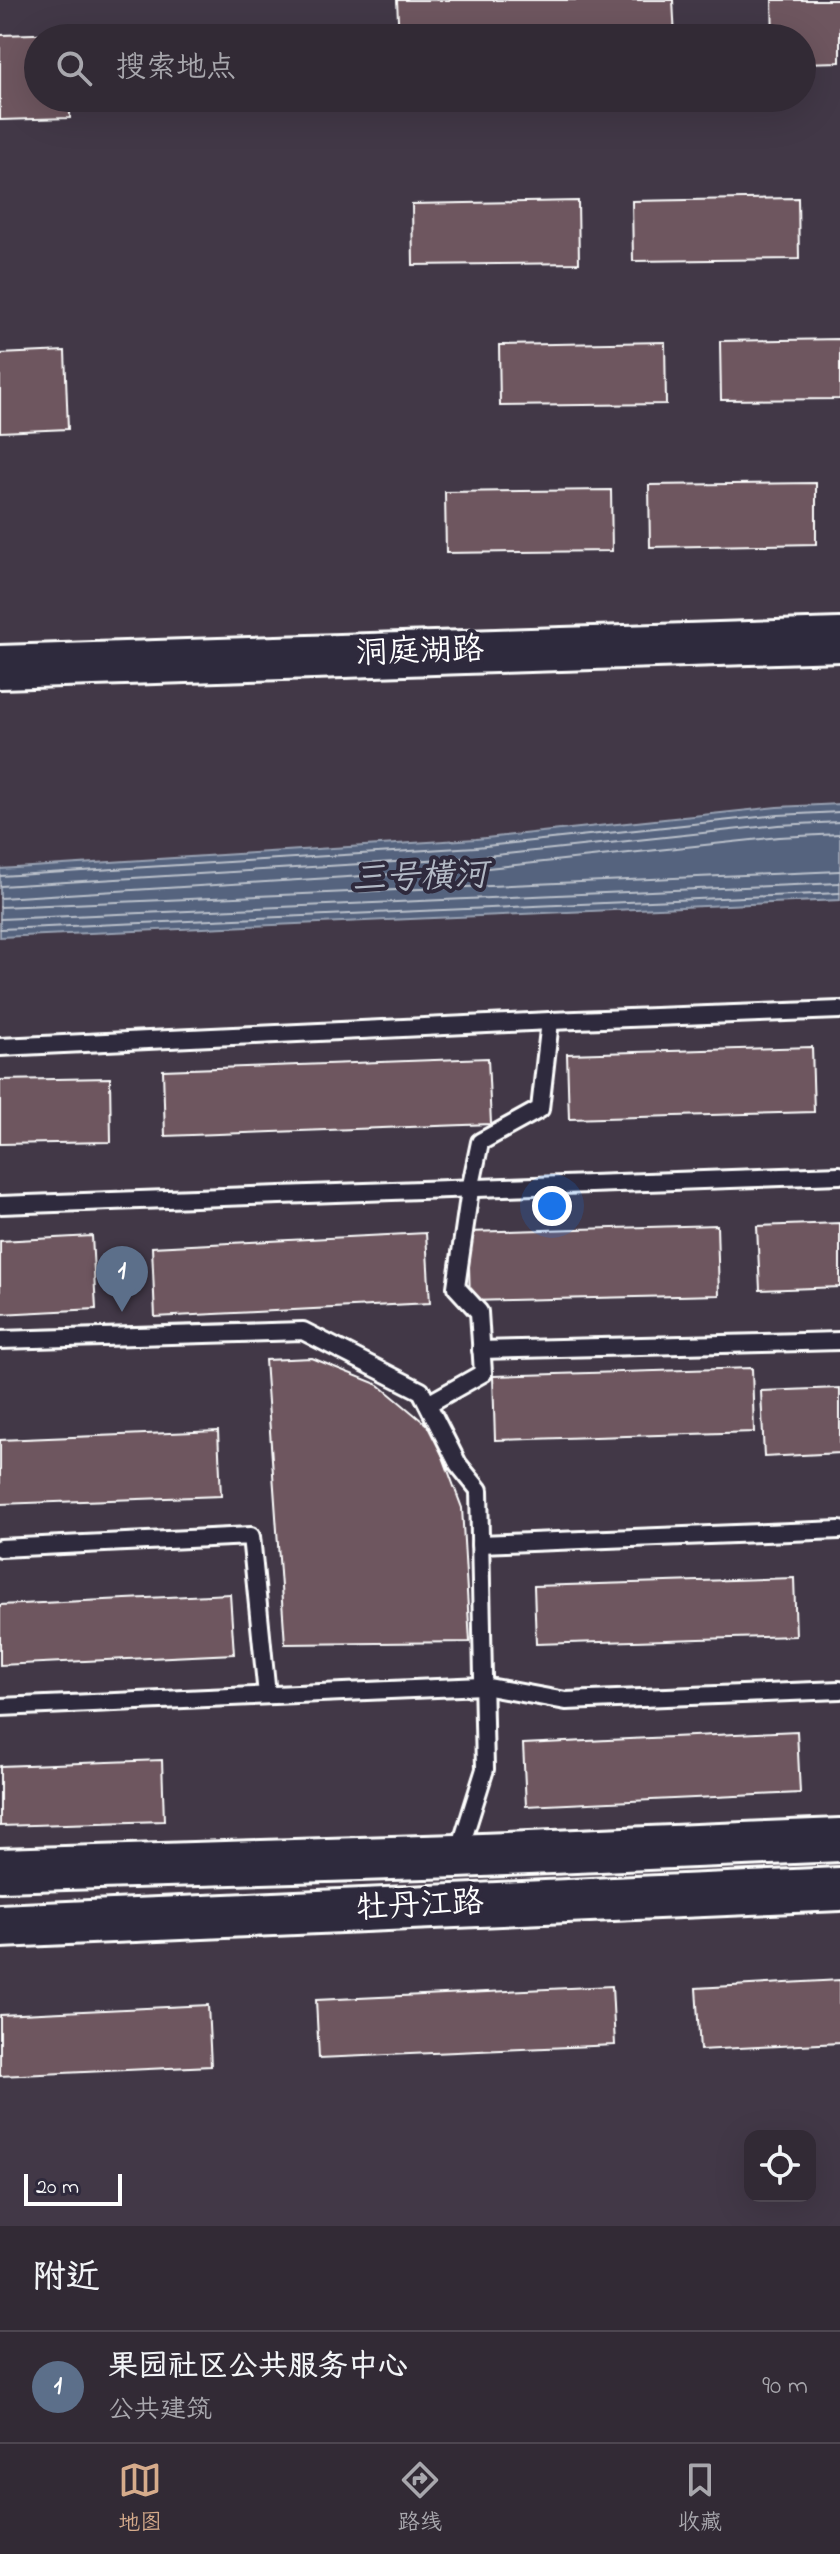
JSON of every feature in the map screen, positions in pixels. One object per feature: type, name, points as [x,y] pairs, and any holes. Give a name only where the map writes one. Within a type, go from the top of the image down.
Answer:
[{"type":"street","name":"洞庭湖路","points":[[0,667],[840,640]]},
{"type":"street","name":"牡丹江路","points":[[0,1870],[840,1840]]},
{"type":"street","name":"牡丹江路","points":[[0,1926],[840,1889]]},
{"type":"lane","points":[[0,1047],[840,1010]]},
{"type":"lane","points":[[428,1404],[483,1373],[479,1312],[456,1287],[470,1190],[480,1142],[540,1109],[550,1021]]},
{"type":"lane","points":[[0,1205],[840,1175]]},
{"type":"lane","points":[[0,1340],[303,1331],[421,1391],[458,1464],[479,1490],[485,1769],[457,1856]]},
{"type":"lane","points":[[481,1350],[840,1341]]},
{"type":"lane","points":[[480,1544],[840,1530]]},
{"type":"lane","points":[[0,1548],[251,1536],[267,1695]]},
{"type":"lane","points":[[0,1707],[483,1686],[566,1701],[840,1690]]},
{"type":"water","name":"三号横河","points":[[840,804],[840,900],[0,937],[0,869],[476,839],[777,807]]},
{"type":"building","points":[[397,0],[673,0],[674,24],[398,24]]},
{"type":"building","points":[[772,0],[840,0],[840,62],[816,63],[816,24],[773,24]]},
{"type":"building","points":[[24,34],[24,112],[70,112],[70,118],[0,120],[0,35]]},
{"type":"building","points":[[798,198],[799,259],[633,261],[632,201]]},
{"type":"building","points":[[578,201],[579,263],[413,265],[412,204]]},
{"type":"building","points":[[840,339],[840,399],[721,400],[720,341]]},
{"type":"building","points":[[665,342],[666,404],[500,406],[499,345]]},
{"type":"building","points":[[65,351],[68,429],[0,432],[0,354]]},
{"type":"building","points":[[816,483],[816,544],[650,547],[649,485]]},
{"type":"building","points":[[611,490],[612,551],[446,553],[445,492]]},
{"type":"building","points":[[812,1047],[814,1112],[569,1119],[567,1054]]},
{"type":"building","points":[[488,1058],[491,1124],[165,1136],[163,1070]]},
{"type":"building","points":[[110,1078],[111,1142],[0,1144],[0,1080]]},
{"type":"building","points":[[840,1223],[840,1287],[760,1290],[757,1226]]},
{"type":"building","points":[[717,1225],[719,1295],[470,1301],[468,1232]]},
{"type":"building","points":[[426,1233],[430,1303],[155,1317],[152,1247]]},
{"type":"building","points":[[92,1236],[96,1309],[0,1314],[0,1241]]},
{"type":"building","points":[[312,1358],[379,1385],[433,1430],[462,1508],[470,1642],[285,1644],[265,1360]]},
{"type":"building","points":[[752,1368],[754,1432],[495,1440],[493,1376]]},
{"type":"building","points":[[840,1388],[840,1453],[764,1457],[761,1391]]},
{"type":"building","points":[[218,1431],[221,1496],[0,1504],[0,1440]]},
{"type":"building","points":[[794,1578],[796,1636],[536,1644],[534,1586]]},
{"type":"building","points":[[230,1594],[234,1654],[0,1665],[0,1605]]},
{"type":"building","points":[[797,1731],[800,1793],[526,1806],[523,1744]]},
{"type":"building","points":[[162,1760],[164,1821],[0,1826],[0,1766]]},
{"type":"building","points":[[840,1980],[840,2043],[700,2050],[696,1988]]},
{"type":"building","points":[[612,1986],[615,2045],[319,2058],[316,2000]]},
{"type":"building","points":[[208,2005],[211,2066],[0,2076],[0,2015]]},
{"type":"place","name":"果园社区公共服务中心","points":[[122,1312]]}]
